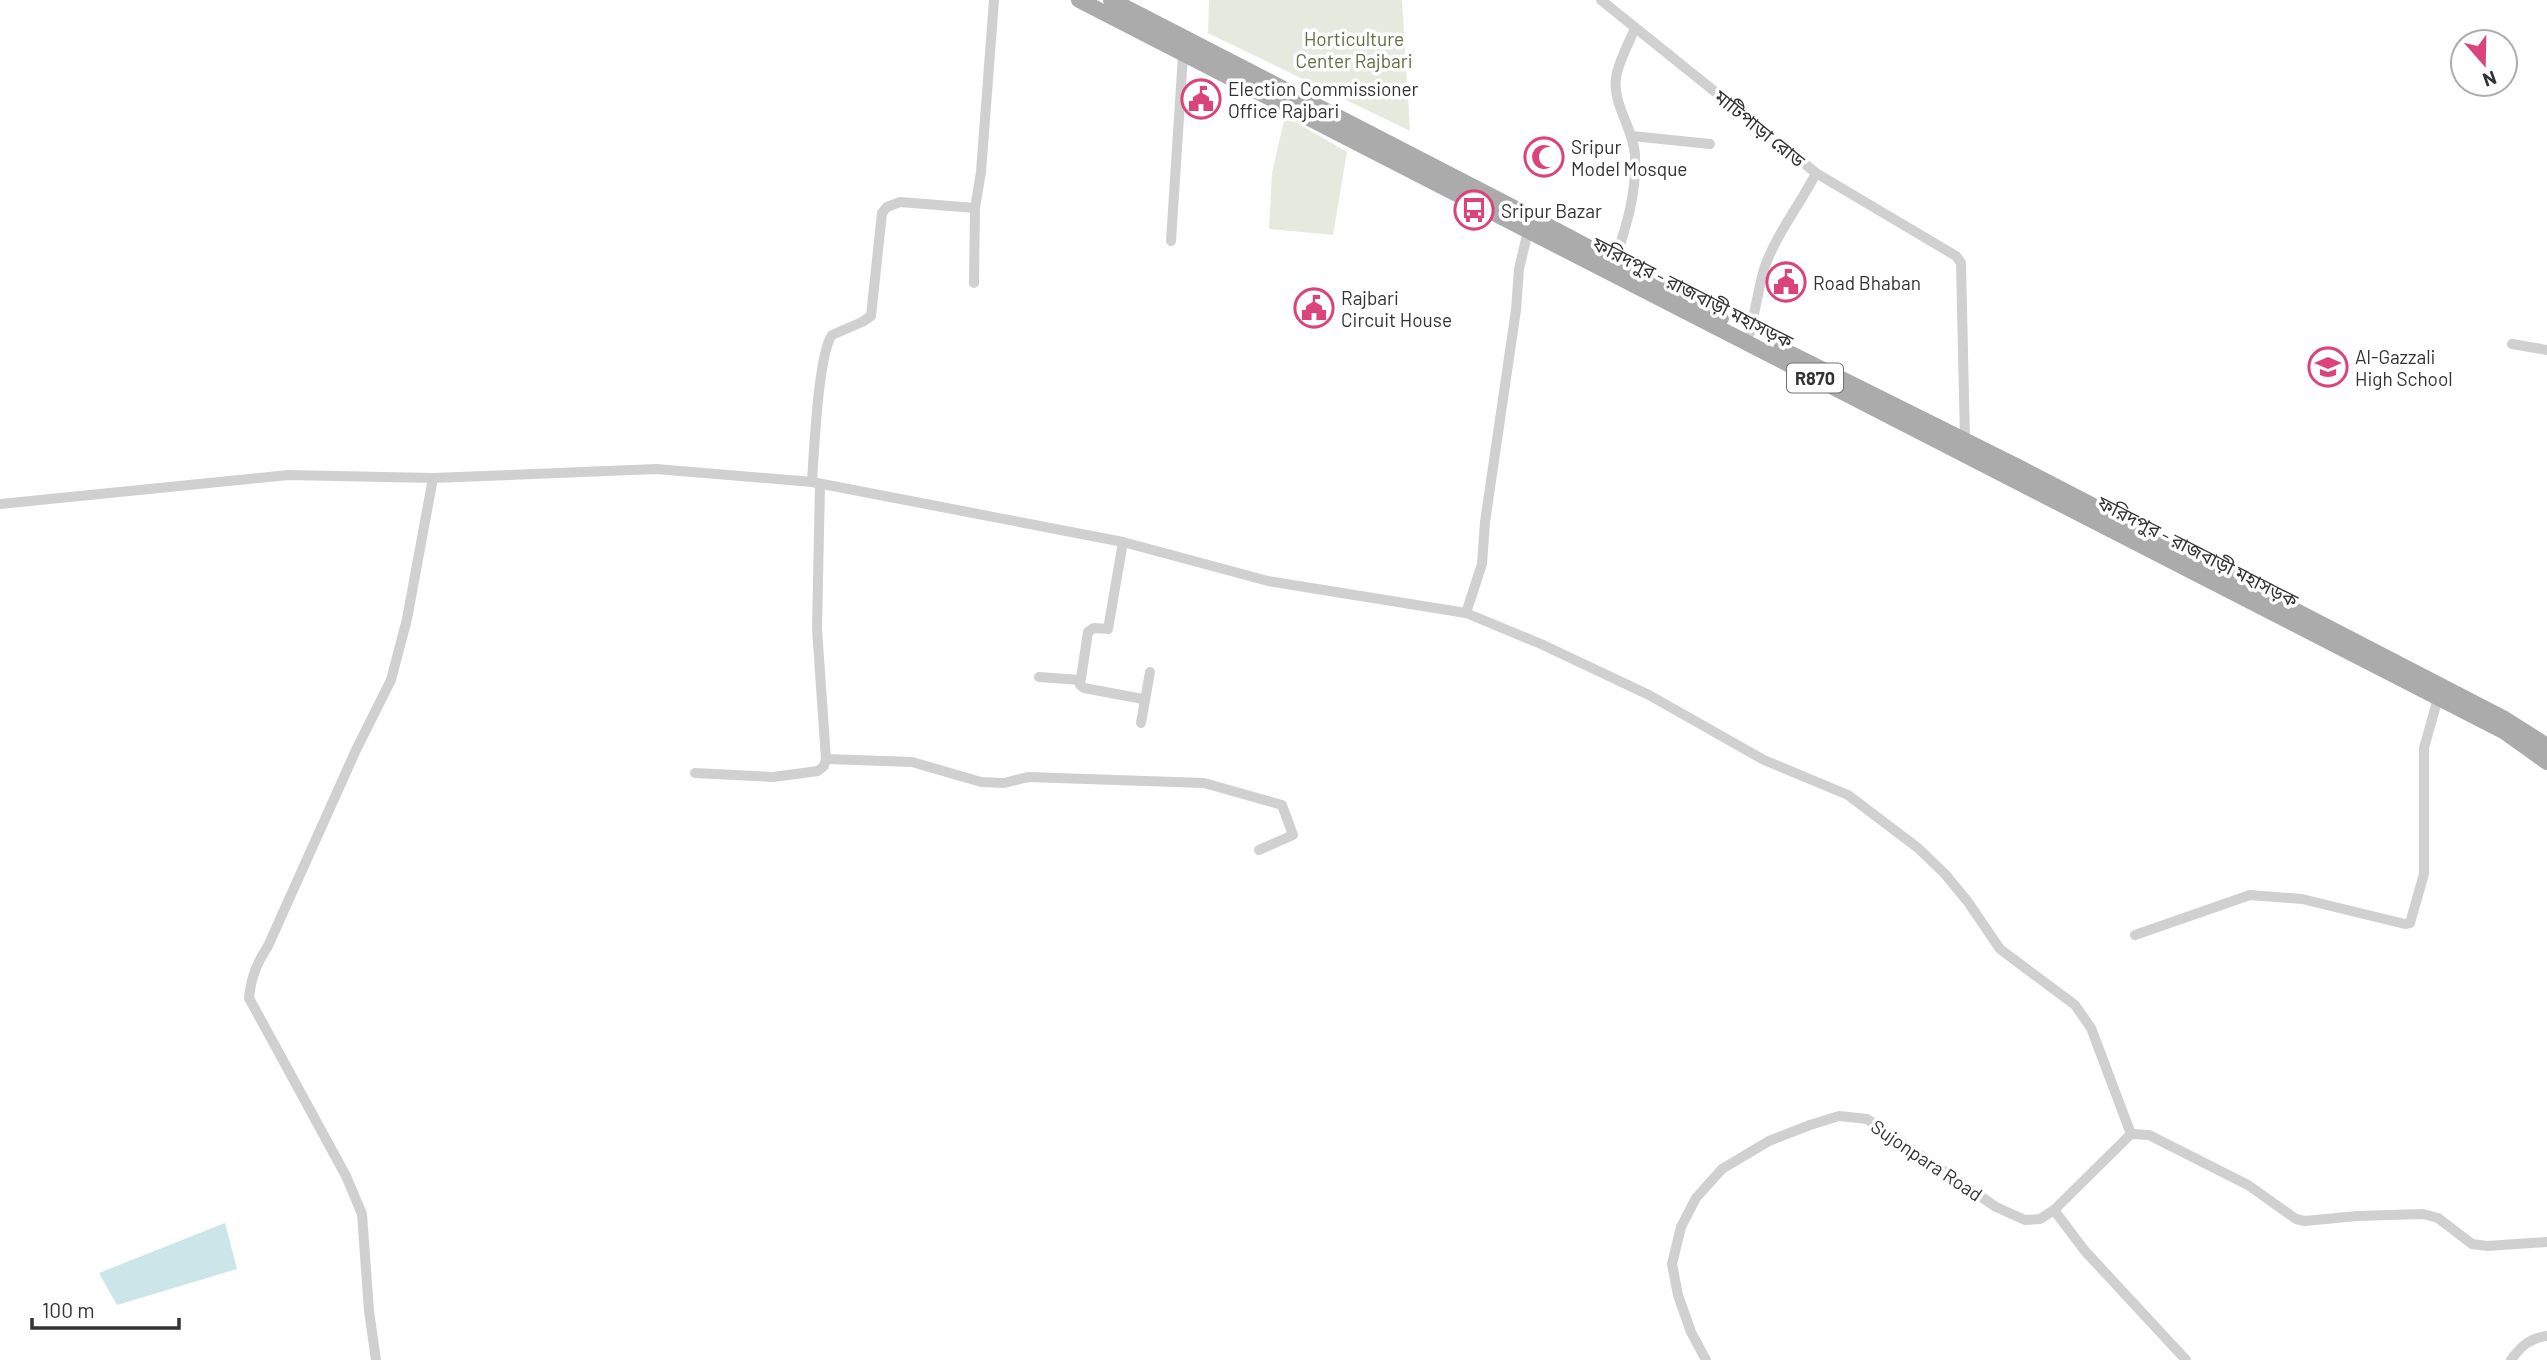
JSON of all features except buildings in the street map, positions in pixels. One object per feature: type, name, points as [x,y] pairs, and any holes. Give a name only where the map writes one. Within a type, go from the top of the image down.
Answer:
[{"type":"main road","name":"ফরিদপুর - রাজবাড়ী মহাসড়ক","points":[[1079,0],[2505,732],[2547,762]]},
{"type":"main road","name":"ফরিদপুর - রাজবাড়ী মহাসড়ক","points":[[1111,0],[1750,333],[2503,718],[2547,746]]},
{"type":"street","points":[[974,283],[975,208],[981,172],[994,0]]},
{"type":"street","name":"মাটিপাড়া রোড","points":[[1601,0],[1816,173],[1785,225],[1764,269],[1750,333]]},
{"type":"street","points":[[1615,261],[1632,201],[1635,157],[1632,136],[1615,85],[1616,75],[1635,27]]},
{"type":"street","points":[[1171,241],[1183,55]]},
{"type":"street","points":[[1632,136],[1710,144]]},
{"type":"street","points":[[1816,173],[1956,256],[1961,264],[1965,441]]},
{"type":"street","points":[[695,773],[772,777],[818,771],[824,766],[826,759],[817,629],[816,483],[822,373],[827,347],[832,335],[871,316],[882,213],[887,207],[900,202],[975,208]]},
{"type":"street","points":[[1466,613],[1482,564],[1516,310],[1519,269],[1528,231]]},
{"type":"street","points":[[2512,344],[2547,350]]},
{"type":"street","points":[[0,504],[288,475],[433,478],[656,469],[816,483],[1123,542],[1268,581],[1466,613],[1542,643],[1649,695],[1765,760],[1848,795],[1918,848],[1953,883],[2000,949],[2075,1005],[2084,1016],[2131,1134]]},
{"type":"street","points":[[376,1360],[369,1311],[362,1214],[346,1176],[249,998],[256,964],[268,946],[356,750],[391,680],[407,619],[433,478]]},
{"type":"street","points":[[1123,542],[1108,629],[1094,628],[1088,632],[1080,685],[1143,699]]},
{"type":"street","points":[[1141,723],[1143,699],[1150,672]]},
{"type":"street","points":[[1039,677],[1080,680]]},
{"type":"street","points":[[2135,935],[2250,895],[2302,899],[2410,923],[2424,874],[2424,748],[2438,698]]},
{"type":"street","points":[[826,759],[912,762],[981,782],[1004,783],[1028,776],[1204,783],[1282,805],[1293,835],[1259,850]]},
{"type":"street","name":"Sujonpara Road","points":[[1706,1360],[1691,1332],[1678,1296],[1672,1264],[1681,1227],[1696,1198],[1722,1169],[1769,1141],[1839,1116],[1867,1119],[1996,1207],[2025,1220],[2040,1219],[2054,1210]]},
{"type":"street","points":[[2186,1360],[2085,1251],[2054,1210],[2131,1134],[2149,1135],[2248,1185],[2296,1219],[2305,1221],[2423,1214],[2438,1218],[2472,1244],[2487,1246],[2547,1242]]},
{"type":"street","points":[[2511,1360],[2518,1350],[2534,1337],[2547,1336]]},
{"type":"green space","name":"Horticulture Center Rajbari","points":[[1209,0],[1402,0],[1410,131],[1208,33]]},
{"type":"green space","points":[[1285,116],[1347,152],[1333,235],[1269,229],[1272,173]]},
{"type":"water","points":[[225,1223],[237,1269],[117,1305],[99,1273]]},
{"type":"place","name":"Election Commissioner Office Rajbari","points":[[1201,99]]},
{"type":"place","name":"Sripur Model Mosque","points":[[1544,157]]},
{"type":"place","name":"Sripur Bazar","points":[[1474,210]]},
{"type":"place","name":"Road Bhaban","points":[[1786,282]]},
{"type":"place","name":"Rajbari Circuit House","points":[[1314,308]]},
{"type":"place","name":"Al-Gazzali High School","points":[[2328,367]]}]
